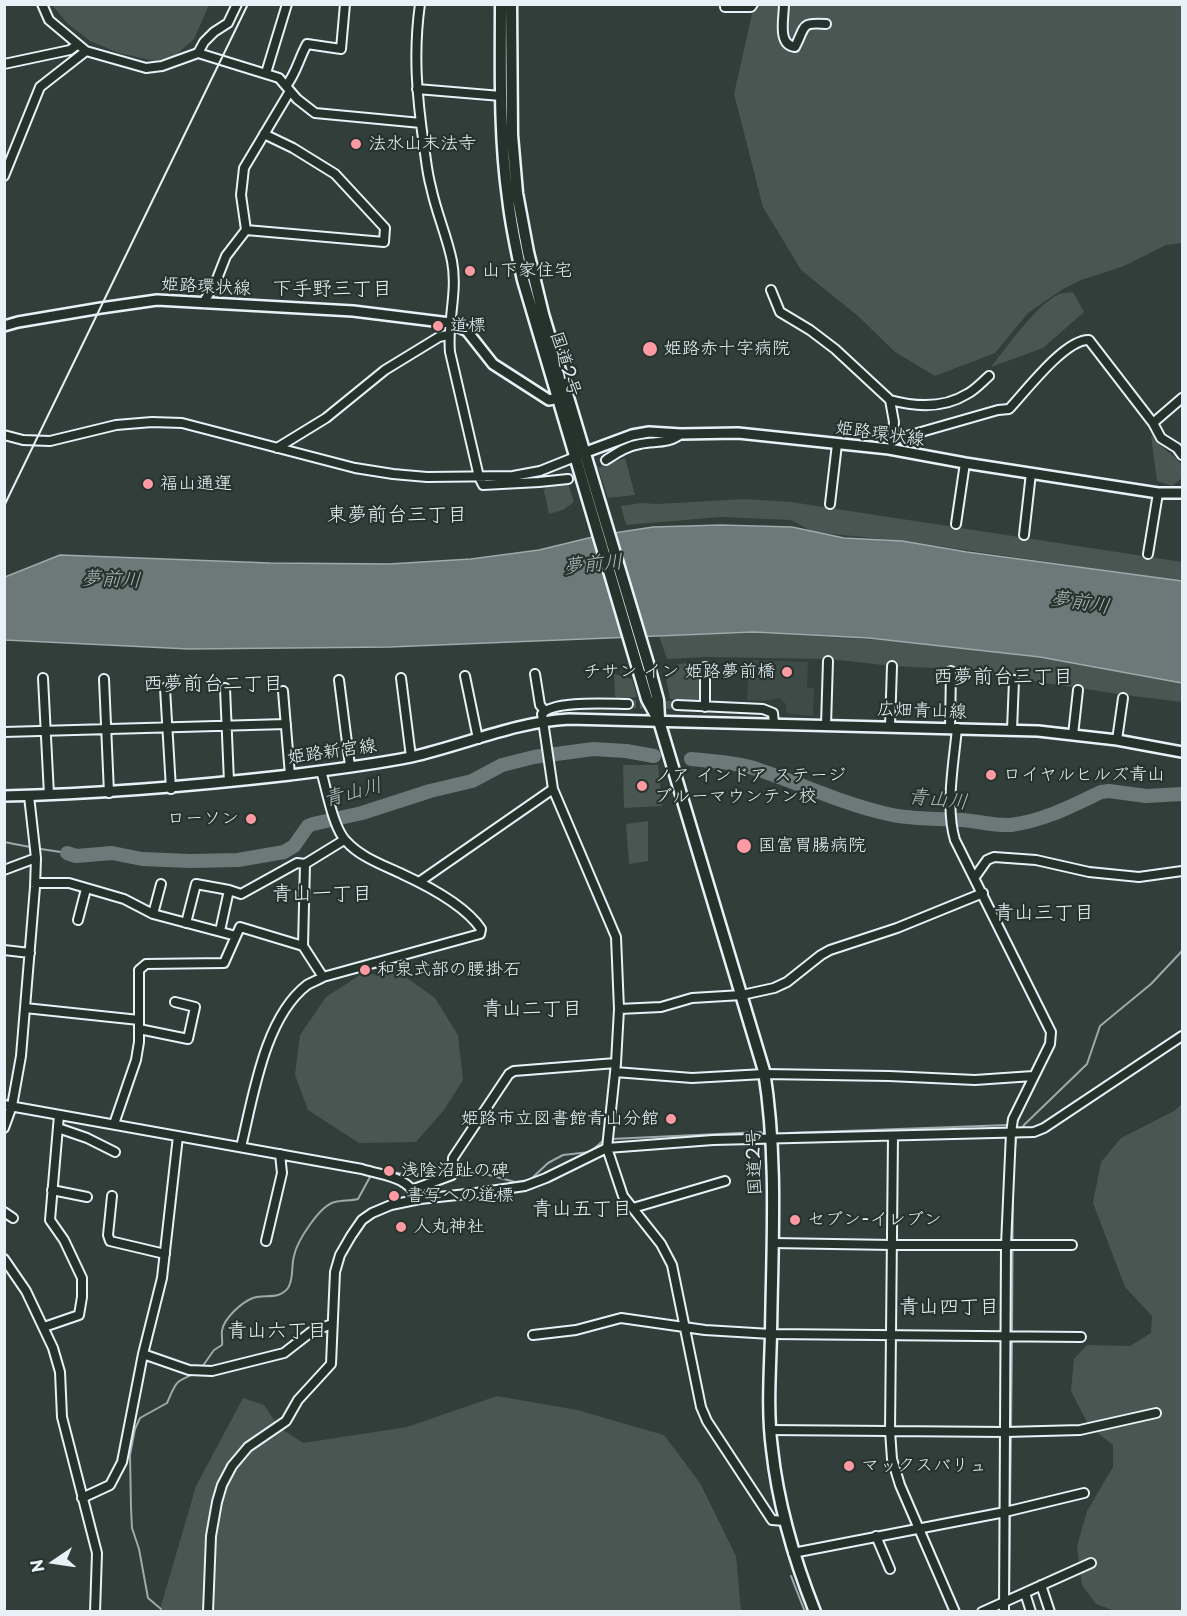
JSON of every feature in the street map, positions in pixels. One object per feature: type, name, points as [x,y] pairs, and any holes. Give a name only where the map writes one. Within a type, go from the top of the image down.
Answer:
[{"type":"highway","name":"国道2号","points":[[501,4],[501,96],[505,170],[513,230],[526,289],[558,398],[580,455]]},
{"type":"highway","name":"国道2号","points":[[511,4],[512,135],[522,224],[580,455],[649,667],[658,700],[659,721]]},
{"type":"highway","name":"国道2号","points":[[597,511],[637,668],[647,699],[659,721],[764,1074],[772,1139],[770,1431],[785,1521],[814,1611]]},
{"type":"main road","name":"姫路環状線","points":[[4,326],[157,300],[353,311],[450,324],[466,331],[492,364],[549,400],[558,398]]},
{"type":"main road","name":"姫路環状線","points":[[580,455],[632,435],[649,432],[738,433],[837,444],[891,444],[965,463],[1158,493],[1182,493]]},
{"type":"main road","name":"姫路新宮線","points":[[4,796],[171,789],[321,771],[411,757],[542,721],[569,719],[659,721]]},
{"type":"main road","name":"広畑青山線","points":[[659,721],[1012,730],[1117,740],[1182,752]]},
{"type":"street","points":[[42,4],[49,20],[86,51],[146,68],[162,66],[198,53],[279,78],[306,108],[315,113],[421,123]]},
{"type":"street","points":[[198,53],[204,42],[228,23],[237,4]]},
{"type":"street","points":[[266,73],[287,4]]},
{"type":"street","points":[[203,303],[215,284],[226,256],[246,230],[241,181],[251,152],[264,134],[293,78],[297,61],[307,45],[340,49],[345,4]]},
{"type":"street","points":[[420,4],[416,36],[417,89],[421,123],[430,185],[452,262],[455,287],[448,335],[450,352],[479,477],[483,485],[568,479]]},
{"type":"street","points":[[725,4],[725,7],[751,7],[753,4]]},
{"type":"street","points":[[784,4],[784,41],[790,46],[795,47],[805,25],[810,22],[826,24]]},
{"type":"street","points":[[4,64],[70,50],[77,45]]},
{"type":"street","points":[[4,176],[40,87],[86,51]]},
{"type":"street","points":[[417,89],[501,96]]},
{"type":"street","points":[[246,230],[384,242],[385,228],[335,174],[293,148],[264,134]]},
{"type":"street","points":[[771,290],[780,312],[810,330],[835,349],[890,400],[917,406],[937,405],[967,395],[989,376]]},
{"type":"street","points":[[277,448],[326,418],[385,370],[439,337],[448,335]]},
{"type":"street","points":[[890,400],[894,422],[891,444],[998,410],[1009,409],[1059,355],[1081,340],[1089,340],[1153,423],[1161,438],[1177,448],[1182,455]]},
{"type":"street","points":[[1153,423],[1182,398]]},
{"type":"street","points":[[4,435],[23,440],[50,441],[116,424],[168,422],[197,426],[355,468],[393,474],[479,477],[513,476],[540,471],[580,455]]},
{"type":"street","points":[[606,460],[622,449],[639,444],[674,440],[681,434]]},
{"type":"street","points":[[830,504],[837,444]]},
{"type":"street","points":[[956,524],[965,463]]},
{"type":"street","points":[[1024,535],[1031,473]]},
{"type":"street","points":[[1148,554],[1158,493]]},
{"type":"street","points":[[826,724],[828,661]]},
{"type":"street","points":[[890,726],[892,666]]},
{"type":"street","points":[[705,667],[705,707]]},
{"type":"street","points":[[951,671],[953,728],[951,813],[955,840],[1051,1032],[1050,1044],[1013,1119],[1011,1133],[1006,1245],[1010,1511],[1004,1611]]},
{"type":"street","points":[[535,674],[540,705],[544,710]]},
{"type":"street","points":[[465,676],[478,739]]},
{"type":"street","points":[[43,678],[49,795]]},
{"type":"street","points":[[401,678],[411,757]]},
{"type":"street","points":[[104,680],[109,793]]},
{"type":"street","points":[[339,680],[350,766]]},
{"type":"street","points":[[1012,730],[1014,680]]},
{"type":"street","points":[[165,688],[171,789]]},
{"type":"street","points":[[225,688],[229,782]]},
{"type":"street","points":[[1073,735],[1078,690]]},
{"type":"street","points":[[283,691],[290,775]]},
{"type":"street","points":[[1117,740],[1123,698]]},
{"type":"street","points":[[544,710],[569,705],[628,704]]},
{"type":"street","points":[[676,705],[763,709],[773,713],[774,723]]},
{"type":"street","points":[[544,710],[542,721],[553,789],[616,937],[619,1009],[608,1143],[623,1196],[661,1244],[672,1266],[701,1407],[707,1421],[772,1520],[785,1521]]},
{"type":"street","points":[[4,732],[286,724]]},
{"type":"street","points":[[241,1147],[268,1043],[291,1003],[307,986],[323,977],[480,934],[481,929],[466,912],[419,882],[379,864],[344,840],[335,819],[321,771]]},
{"type":"street","points":[[419,882],[553,789]]},
{"type":"street","points":[[4,1128],[21,1056],[36,883],[36,858],[29,796]]},
{"type":"street","points":[[186,923],[196,884],[242,894],[297,863],[305,864],[344,840]]},
{"type":"street","points":[[975,877],[987,860],[994,857],[1036,860],[1089,872],[1139,877],[1182,871]]},
{"type":"street","points":[[4,870],[36,858]]},
{"type":"street","points":[[305,864],[303,946],[323,977]]},
{"type":"street","points":[[36,883],[69,883],[124,899],[153,914],[236,936]]},
{"type":"street","points":[[153,914],[161,884]]},
{"type":"street","points":[[78,920],[86,889]]},
{"type":"street","points":[[220,931],[229,890]]},
{"type":"street","points":[[619,1009],[661,1007],[692,998],[742,995],[774,988],[787,982],[830,950],[897,928],[983,893]]},
{"type":"street","points":[[114,1124],[136,1060],[139,1029],[139,970],[146,964],[224,963],[240,927],[303,946]]},
{"type":"street","points":[[4,950],[30,953]]},
{"type":"street","points":[[139,1029],[188,1039],[195,1007],[175,1002]]},
{"type":"street","points":[[25,1008],[139,1020]]},
{"type":"street","points":[[208,1611],[211,1536],[222,1485],[232,1466],[248,1447],[286,1421],[298,1400],[331,1364],[335,1272],[340,1255],[351,1236],[362,1220],[372,1213],[391,1205],[420,1199],[525,1186],[546,1178],[608,1143],[1022,1133],[1044,1128],[1182,1036]]},
{"type":"street","points":[[414,1189],[452,1175],[453,1158],[509,1074],[514,1071],[616,1063]]},
{"type":"street","points":[[615,1072],[692,1078],[764,1074],[975,1080],[1033,1076]]},
{"type":"street","points":[[8,1106],[362,1169],[403,1181],[414,1189],[420,1199]]},
{"type":"street","points":[[44,1327],[79,1315],[82,1297],[82,1278],[64,1240],[50,1220],[59,1115]]},
{"type":"street","points":[[58,1128],[87,1138],[115,1152]]},
{"type":"street","points":[[82,1498],[110,1485],[122,1462],[143,1354],[162,1278],[178,1136]]},
{"type":"street","points":[[893,1136],[890,1431],[895,1468],[917,1528],[955,1611]]},
{"type":"street","points":[[266,1241],[282,1173],[280,1154]]},
{"type":"street","points":[[633,1208],[725,1181]]},
{"type":"street","points":[[52,1190],[87,1197]]},
{"type":"street","points":[[112,1196],[108,1235],[110,1241],[165,1254]]},
{"type":"street","points":[[4,1212],[14,1218]]},
{"type":"street","points":[[772,1243],[1072,1245]]},
{"type":"street","points":[[4,1259],[26,1291],[44,1327],[60,1372],[62,1417],[97,1553],[95,1611]]},
{"type":"street","points":[[533,1335],[576,1330],[621,1318],[716,1331],[771,1335],[1081,1337]]},
{"type":"street","points":[[143,1354],[189,1370],[212,1371],[284,1353],[311,1332],[332,1324]]},
{"type":"street","points":[[770,1431],[1080,1430],[1156,1413]]},
{"type":"street","points":[[794,1553],[1010,1511],[1084,1493]]},
{"type":"street","points":[[876,1536],[890,1569]]},
{"type":"street","points":[[982,1611],[1091,1563]]},
{"type":"street","points":[[1041,1585],[1050,1611]]},
{"type":"street","points":[[1025,1593],[1031,1611]]},
{"type":"shaded area","points":[[52,5],[209,5],[194,39],[176,55],[155,61],[119,53],[90,41],[68,24]]},
{"type":"shaded area","points":[[754,5],[1182,5],[1182,243],[1166,245],[1124,266],[1081,280],[1063,289],[1028,313],[995,353],[935,376],[895,352],[858,316],[801,270],[763,207],[734,94]]},
{"type":"shaded area","points":[[1073,292],[1084,312],[1043,348],[991,367],[1041,307],[1059,294]]},
{"type":"shaded area","points":[[1151,435],[1182,465],[1182,478],[1172,486],[1157,481]]},
{"type":"shaded area","points":[[625,458],[635,495],[608,498],[598,468]]},
{"type":"shaded area","points":[[568,483],[574,502],[563,510],[549,514],[544,491],[546,486]]},
{"type":"shaded area","points":[[744,499],[791,502],[1182,562],[1182,581],[902,541],[813,532],[791,520],[721,517],[626,525],[621,506],[641,503]]},
{"type":"shaded area","points":[[759,633],[897,641],[1034,656],[1182,683],[1182,702],[954,669],[892,666],[830,659],[706,657],[667,659],[659,636]]},
{"type":"shaded area","points":[[749,660],[808,662],[807,688],[814,688],[813,716],[786,713],[786,704],[779,698],[765,701],[747,700]]},
{"type":"shaded area","points":[[701,662],[702,703],[670,699],[666,677],[679,664]]},
{"type":"shaded area","points":[[614,674],[632,679],[637,697],[618,699],[615,696]]},
{"type":"shaded area","name":"ノア インドア ステージ ブルーマウンテン校","points":[[623,765],[658,765],[662,806],[624,808]]},
{"type":"shaded area","name":"ノア インドア ステージ ブルーマウンテン校","points":[[648,821],[648,861],[629,864],[626,824]]},
{"type":"shaded area","points":[[400,973],[435,998],[458,1035],[463,1080],[444,1110],[416,1142],[359,1143],[308,1110],[295,1075],[300,1035],[326,997],[360,975]]},
{"type":"shaded area","points":[[1182,1104],[1182,1611],[1115,1611],[1096,1604],[1082,1585],[1077,1546],[1087,1511],[1113,1467],[1113,1445],[1089,1426],[1071,1391],[1074,1359],[1087,1345],[1130,1346],[1151,1333],[1152,1316],[1125,1287],[1093,1203],[1101,1162],[1121,1138],[1174,1111]]},
{"type":"shaded area","points":[[497,1396],[577,1410],[664,1435],[700,1483],[736,1556],[741,1611],[163,1612],[161,1606],[196,1486],[243,1398],[264,1405],[279,1427],[303,1443],[407,1427]]},
{"type":"water","name":"夢前川","points":[[721,525],[792,527],[844,538],[902,541],[1182,581],[1182,683],[1040,657],[869,638],[754,632],[390,647],[189,649],[5,640],[5,577],[60,555],[270,563],[389,564],[471,559],[539,550],[601,535],[653,527]]},
{"type":"waterway","name":"青山川","points":[[67,853],[76,856],[112,853],[142,859],[190,861],[238,860],[284,852],[294,846],[308,826],[313,824],[362,813],[430,791],[472,781],[502,765],[534,757],[593,749],[654,756]]},
{"type":"waterway","name":"青山川","points":[[691,759],[750,767],[870,810],[888,814],[998,825],[1023,823],[1046,816],[1101,792],[1146,796],[1182,794]]},
{"type":"waterway","points":[[4,842],[30,847]]},
{"type":"waterway","points":[[41,849],[67,853]]},
{"type":"waterway","points":[[1014,1157],[1016,1139],[1024,1125],[1087,1064],[1100,1026],[1151,984],[1182,951]]},
{"type":"waterway","points":[[788,1133],[1009,1125]]},
{"type":"waterway","points":[[610,1139],[761,1132]]},
{"type":"waterway","points":[[454,1173],[482,1173],[515,1182],[530,1180],[548,1163],[563,1155],[590,1152],[604,1140]]},
{"type":"waterway","points":[[377,1169],[408,1175],[448,1173]]},
{"type":"waterway","points":[[1012,1334],[1013,1171]]},
{"type":"waterway","points":[[202,1367],[214,1350],[222,1345],[223,1326],[234,1312],[253,1298],[280,1294],[288,1288],[296,1249],[316,1216],[335,1202],[358,1199],[370,1177]]},
{"type":"waterway","points":[[1011,1430],[1012,1339]]},
{"type":"waterway","points":[[161,1609],[148,1598],[139,1549],[132,1528],[130,1455],[135,1429],[140,1418],[167,1403],[177,1384],[196,1373]]},
{"type":"waterway","points":[[1010,1508],[1011,1435]]},
{"type":"waterway","points":[[1009,1598],[1010,1513]]},
{"type":"waterway","points":[[791,1576],[805,1612]]},
{"type":"waterway","points":[[1009,1603],[1009,1612]]},
{"type":"tunnel","points":[[568,479],[606,460]]},
{"type":"tunnel","points":[[628,704],[677,705]]},
{"type":"railway","points":[[4,506],[248,4]]},
{"type":"place","name":"法水山末法寺","points":[[356,144]]},
{"type":"place","name":"山下家住宅","points":[[470,271]]},
{"type":"place","name":"道標","points":[[438,326]]},
{"type":"place","name":"姫路赤十字病院","points":[[650,349]]},
{"type":"place","name":"福山通運","points":[[148,484]]},
{"type":"place","name":"チサン イン 姫路夢前橋","points":[[787,672]]},
{"type":"place","name":"ロイヤルヒルズ青山","points":[[991,775]]},
{"type":"place","name":"ノア インドア ステージ ブルーマウンテン校","points":[[642,786]]},
{"type":"place","name":"ローソン","points":[[251,819]]},
{"type":"place","name":"国富胃腸病院","points":[[744,846]]},
{"type":"place","name":"和泉式部の腰掛石","points":[[365,970]]},
{"type":"place","name":"姫路市立図書館青山分館","points":[[671,1119]]},
{"type":"place","name":"浅陰沼趾の碑","points":[[389,1171]]},
{"type":"place","name":"書写への道標","points":[[394,1196]]},
{"type":"place","name":"セブン-イレブン","points":[[795,1220]]},
{"type":"place","name":"人丸神社","points":[[401,1227]]},
{"type":"place","name":"マックスバリュ","points":[[849,1466]]},
{"type":"district","name":"下手野三丁目","points":[[332,289]]},
{"type":"district","name":"東夢前台三丁目","points":[[397,515]]},
{"type":"district","name":"西夢前台三丁目","points":[[1003,677]]},
{"type":"district","name":"西夢前台二丁目","points":[[213,684]]},
{"type":"district","name":"青山一丁目","points":[[322,894]]},
{"type":"district","name":"青山三丁目","points":[[1044,913]]},
{"type":"district","name":"青山二丁目","points":[[532,1009]]},
{"type":"district","name":"青山五丁目","points":[[582,1209]]},
{"type":"district","name":"青山四丁目","points":[[949,1307]]},
{"type":"district","name":"青山六丁目","points":[[277,1331]]}]
